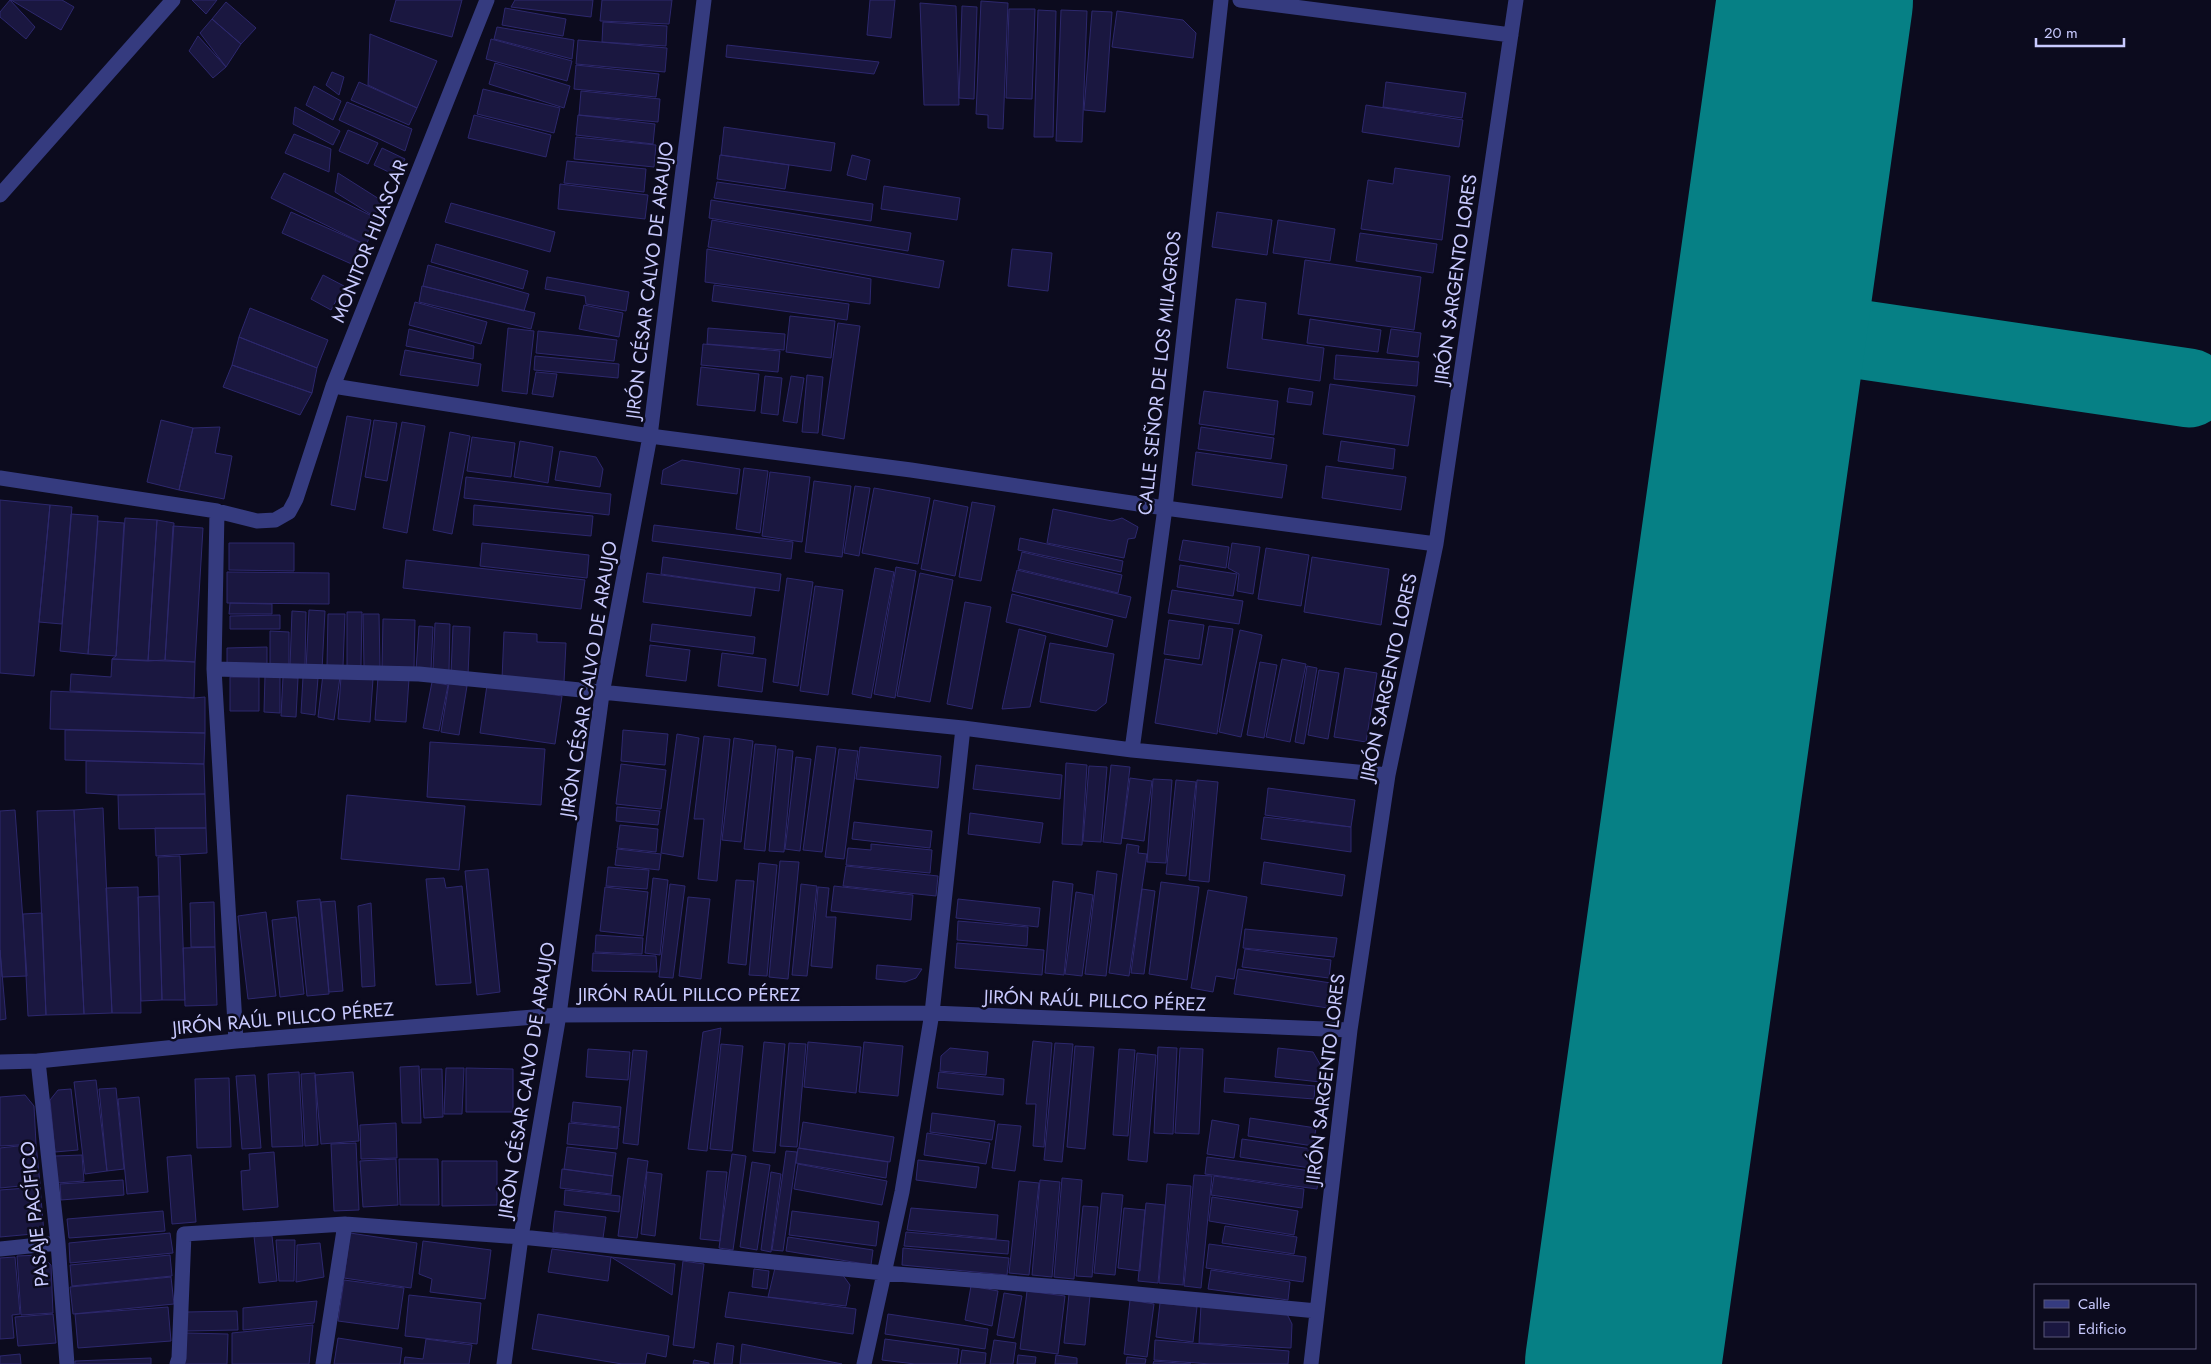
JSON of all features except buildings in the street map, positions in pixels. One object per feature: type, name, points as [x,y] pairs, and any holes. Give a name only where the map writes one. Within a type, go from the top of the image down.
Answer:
[{"type":"street","points":[[0,195],[173,0]]},
{"type":"street","name":"MONITOR HUASCAR","points":[[217,511],[257,521],[275,520],[289,512],[296,499],[333,386],[487,0]]},
{"type":"street","name":"JIRÓN CÉSAR CALVO DE ARAUJO","points":[[504,1364],[521,1237],[559,1015],[602,694],[650,436],[704,0]]},
{"type":"street","name":"CALLE SEÑOR DE LOS MILAGROS","points":[[1132,750],[1165,508],[1221,0]]},
{"type":"street","points":[[1240,0],[1511,35]]},
{"type":"street","name":"JIRÓN SARGENTO LORES","points":[[1311,1364],[1350,1030],[1388,775],[1436,544],[1516,0]]},
{"type":"street","points":[[333,386],[650,436],[911,470],[1165,508],[1436,544]]},
{"type":"street","points":[[0,478],[217,511],[214,669],[236,1041]]},
{"type":"street","points":[[214,669],[419,674],[602,694],[963,728],[1132,750],[1388,775]]},
{"type":"street","points":[[864,1364],[902,1192],[932,1013],[963,728]]},
{"type":"street","name":"JIRÓN RAÚL PILLCO PÉREZ","points":[[0,1062],[38,1061],[236,1041],[559,1015],[932,1013],[1350,1030]]},
{"type":"street","name":"PASAJE PACÍFICO","points":[[38,1061],[58,1243],[67,1364]]},
{"type":"street","points":[[177,1364],[179,1358],[184,1234],[345,1224],[521,1237],[884,1273],[1073,1288],[1317,1311]]},
{"type":"street","points":[[323,1364],[345,1224]]},
{"type":"street","points":[[0,1249],[58,1243]]},
{"type":"taxiway","points":[[1769,326],[2189,388]]},
{"type":"runway","points":[[1623,1364],[1815,0]]}]
